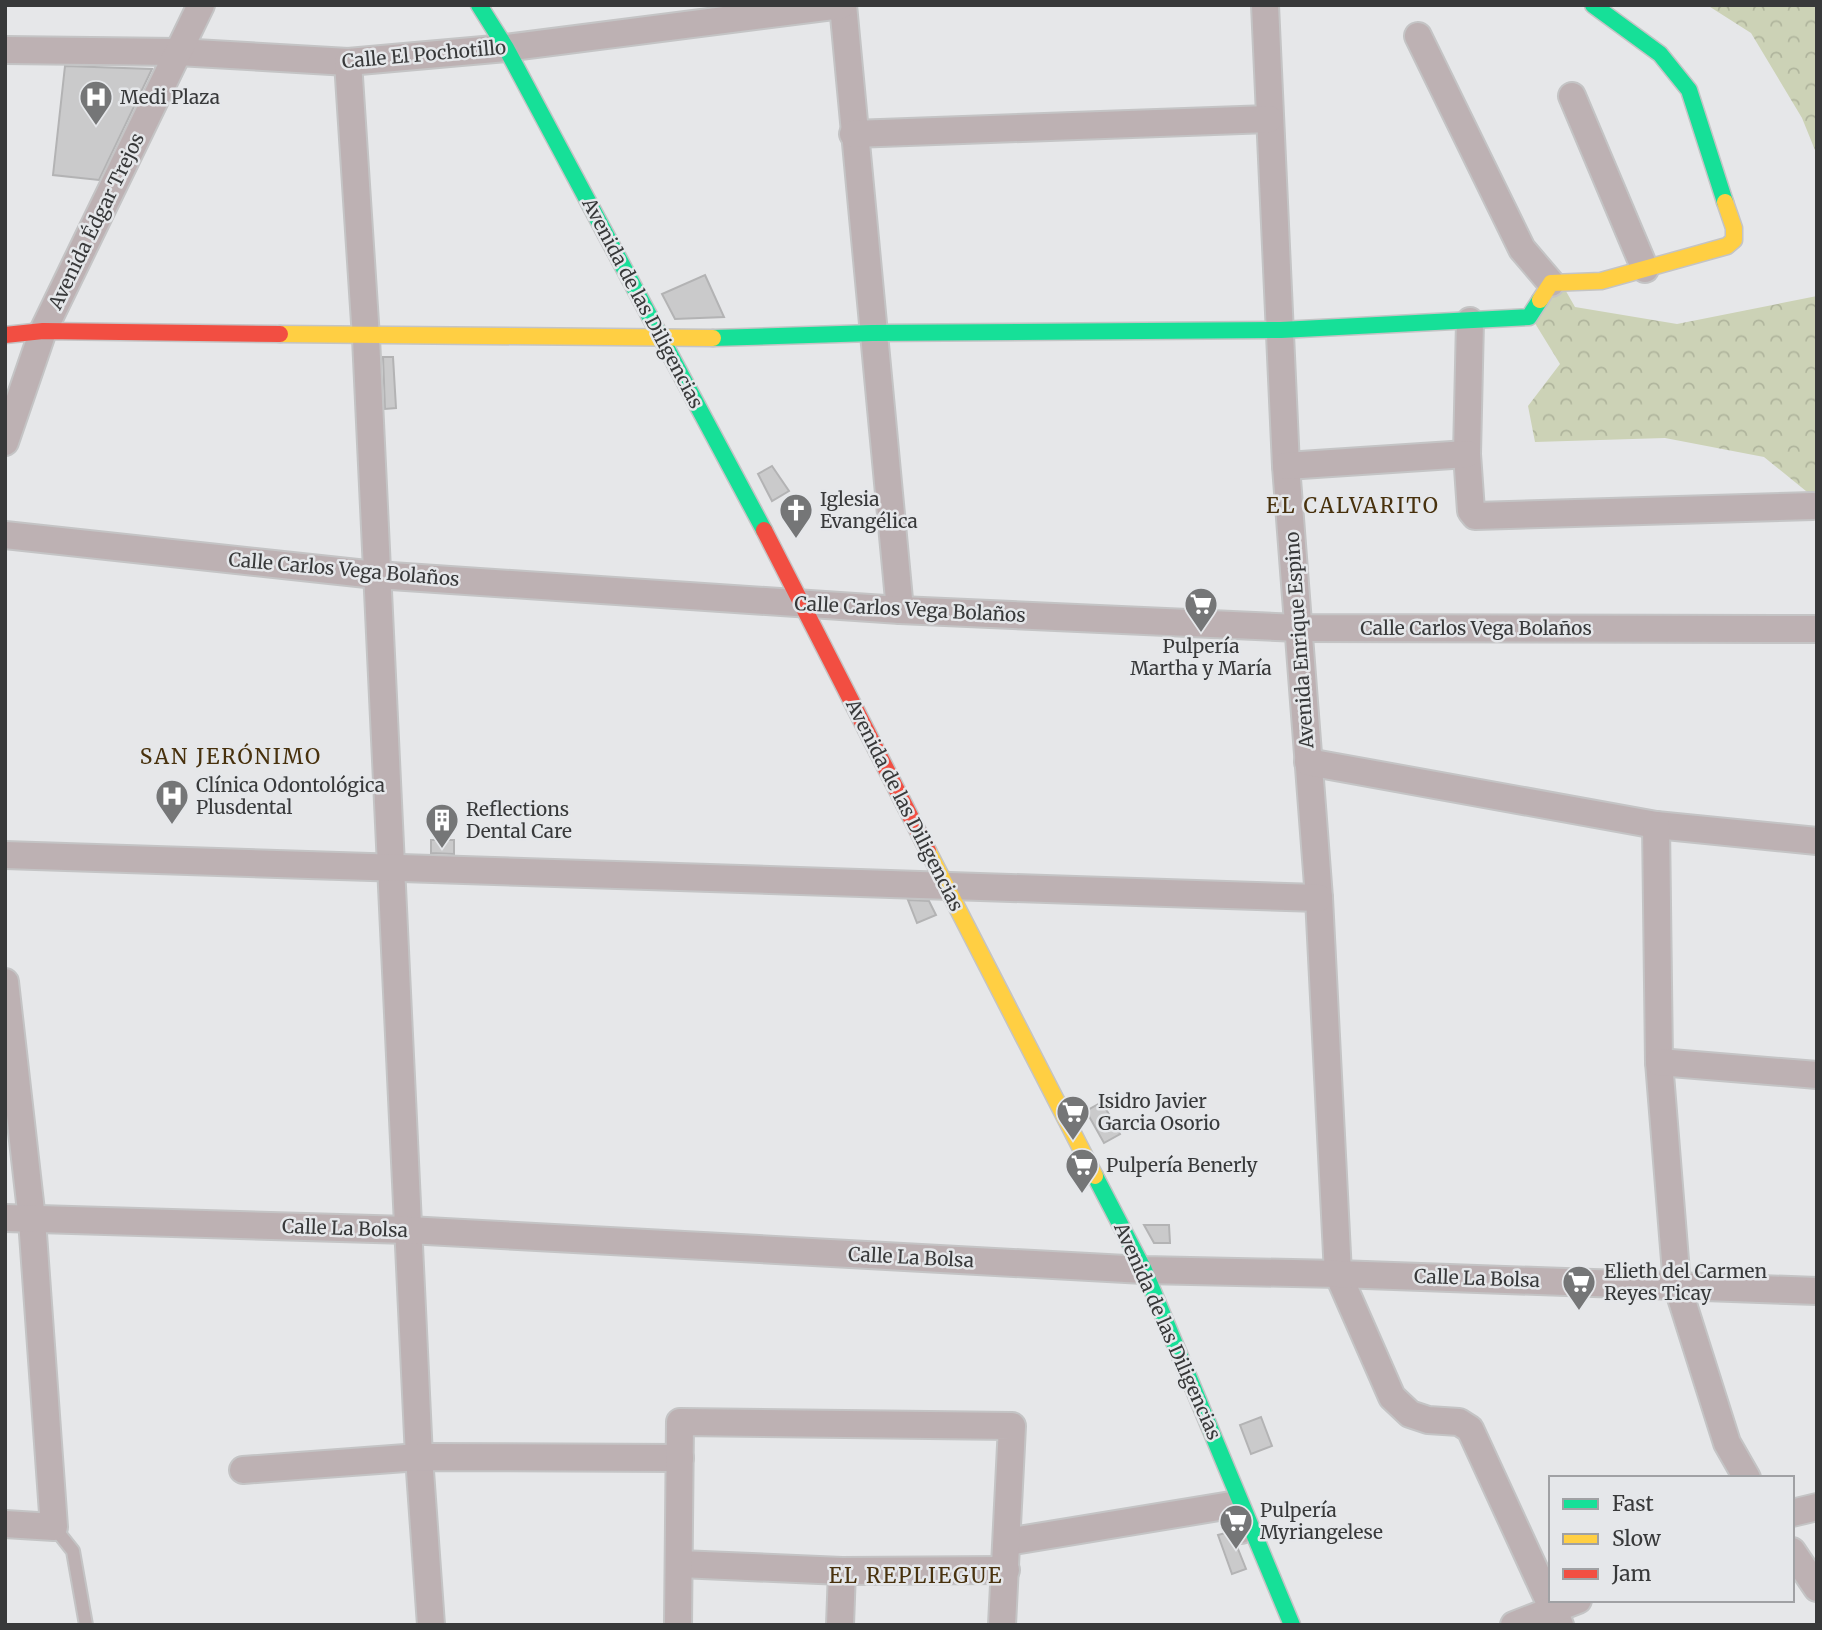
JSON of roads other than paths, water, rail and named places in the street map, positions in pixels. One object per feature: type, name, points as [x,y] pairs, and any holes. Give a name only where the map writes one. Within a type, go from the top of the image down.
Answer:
[{"type":"street","name":"Avenida Édgar Trejos","points":[[5,442],[43,331],[201,5]]},
{"type":"street","name":"Avenida de las Diligencias","points":[[480,5],[664,340],[803,603],[1144,1270],[1292,1625]]},
{"type":"street","name":"Calle El Pochotillo","points":[[5,50],[178,52],[348,62],[506,48],[842,5]]},
{"type":"street","points":[[842,5],[900,610]]},
{"type":"street","name":"Avenida Enrique Espino","points":[[1265,5],[1286,466],[1319,898],[1338,1273]]},
{"type":"street","points":[[1551,283],[1601,281],[1727,246],[1734,240],[1734,228],[1689,90],[1660,54],[1593,5]]},
{"type":"street","points":[[1418,36],[1522,249],[1551,283]]},
{"type":"street","points":[[348,62],[366,338],[419,1457],[430,1625]]},
{"type":"street","points":[[1572,96],[1645,269]]},
{"type":"street","points":[[853,134],[1269,119]]},
{"type":"street","points":[[8,335],[43,331],[366,338],[664,340],[872,333],[1281,330],[1529,317],[1551,283]]},
{"type":"street","points":[[1470,321],[1467,454],[1471,511],[1480,517],[1813,506]]},
{"type":"street","points":[[1286,466],[1467,454]]},
{"type":"street","name":"Calle Carlos Vega Bolaños","points":[[5,535],[376,575],[900,610],[1299,628],[1817,629]]},
{"type":"street","points":[[1308,762],[1656,825],[1817,841]]},
{"type":"street","points":[[1656,825],[1659,1062],[1677,1285],[1727,1443],[1746,1476]]},
{"type":"street","points":[[5,855],[1319,898]]},
{"type":"street","points":[[5,982],[32,1220],[54,1527],[5,1524]]},
{"type":"street","points":[[1659,1062],[1817,1075]]},
{"type":"street","name":"Calle La Bolsa","points":[[5,1218],[408,1230],[1144,1270],[1338,1273],[1817,1291]]},
{"type":"street","points":[[1338,1273],[1392,1397],[1410,1414],[1428,1420],[1459,1422],[1470,1429],[1556,1618]]},
{"type":"street","points":[[678,1625],[680,1422],[1012,1426],[1002,1625]]},
{"type":"street","points":[[243,1470],[419,1457],[680,1458]]},
{"type":"street","points":[[1007,1542],[1231,1505],[1270,1605]]},
{"type":"street","points":[[1794,1513],[1817,1507]]},
{"type":"street","points":[[1794,1554],[1817,1588]]},
{"type":"street","points":[[680,1564],[842,1572],[1006,1570]]},
{"type":"street","points":[[840,1625],[842,1572]]},
{"type":"street","points":[[1514,1625],[1556,1618],[1576,1602]]},
{"type":"lane","points":[[54,1527],[73,1551],[86,1625]]},
{"type":"place","name":"Medi Plaza","points":[[96,127]]},
{"type":"place","name":"Iglesia Evangélica","points":[[796,540]]},
{"type":"place","name":"Pulpería Martha y María","points":[[1201,634]]},
{"type":"place","name":"Clínica Odontológica Plusdental","points":[[172,826]]},
{"type":"place","name":"Reflections Dental Care","points":[[442,850]]},
{"type":"place","name":"Isidro Javier Garcia Osorio","points":[[1073,1142]]},
{"type":"place","name":"Pulpería Benerly","points":[[1082,1195]]},
{"type":"place","name":"Elieth del Carmen Reyes Ticay","points":[[1579,1312]]},
{"type":"place","name":"Pulpería Myriangelese","points":[[1236,1551]]},
{"type":"district","name":"EL CALVARITO","points":[[1353,505]]},
{"type":"district","name":"SAN JERÓNIMO","points":[[231,756]]},
{"type":"district","name":"EL REPLIEGUE","points":[[916,1575]]}]
